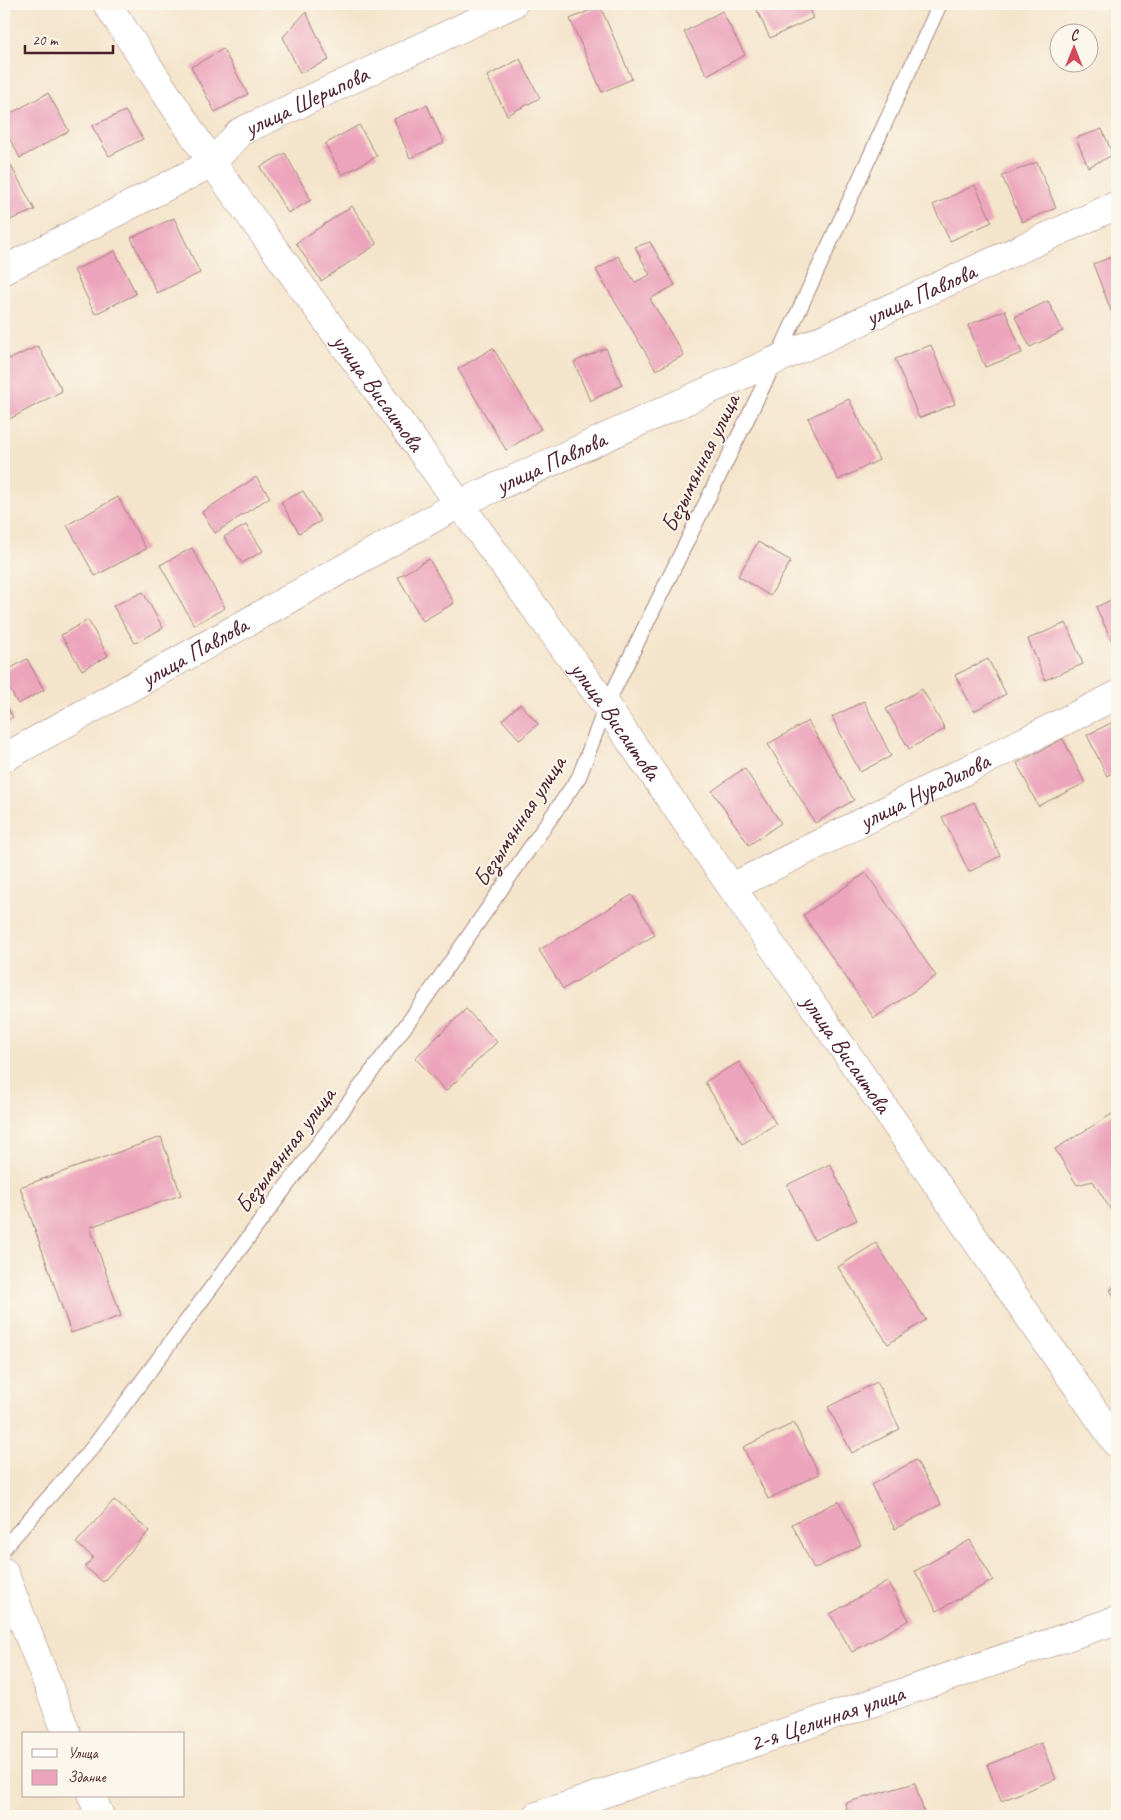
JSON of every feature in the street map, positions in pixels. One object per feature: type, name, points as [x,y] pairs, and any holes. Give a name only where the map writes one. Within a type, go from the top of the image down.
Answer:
[{"type":"street","name":"улица Висаитова","points":[[107,4],[212,162],[606,706],[1117,1444]]},
{"type":"street","name":"улица Шерипова","points":[[4,270],[212,162],[240,132],[513,4]]},
{"type":"street","name":"улица Павлова","points":[[4,758],[459,504],[1117,205]]},
{"type":"street","name":"улица Нурадилова","points":[[732,887],[1117,694]]},
{"type":"street","points":[[4,1572],[66,1732]]},
{"type":"street","name":"2-я Целинная улица","points":[[537,1816],[1117,1620]]},
{"type":"street","points":[[93,1798],[100,1816]]},
{"type":"lane","name":"Безымянная улица","points":[[4,1548],[92,1447],[418,1009],[579,777],[606,706],[777,358],[940,4]]},
{"type":"building","points":[[754,4],[806,4],[813,18],[770,38]]},
{"type":"building","points":[[600,6],[632,79],[602,92],[570,19]]},
{"type":"building","points":[[722,11],[745,55],[707,75],[684,32]]},
{"type":"building","points":[[306,12],[329,60],[300,73],[283,37]]},
{"type":"building","points":[[223,49],[248,94],[215,112],[191,67]]},
{"type":"building","points":[[520,59],[540,98],[507,115],[487,76]]},
{"type":"building","points":[[48,93],[69,131],[20,158],[4,128],[4,117]]},
{"type":"building","points":[[427,105],[444,143],[410,158],[394,119]]},
{"type":"building","points":[[125,111],[143,139],[109,156],[92,126]]},
{"type":"building","points":[[359,125],[377,156],[342,175],[325,144]]},
{"type":"building","points":[[1102,129],[1113,155],[1088,167],[1076,138]]},
{"type":"building","points":[[4,153],[35,210],[10,220],[4,209]]},
{"type":"building","points":[[285,153],[311,200],[288,213],[260,167]]},
{"type":"building","points":[[1037,162],[1056,208],[1022,222],[1002,176]]},
{"type":"building","points":[[975,185],[992,222],[950,241],[933,205]]},
{"type":"building","points":[[352,206],[377,244],[321,281],[296,243]]},
{"type":"building","points":[[174,218],[200,273],[157,293],[131,238]]},
{"type":"building","points":[[650,242],[675,285],[650,299],[684,355],[656,370],[596,270],[618,256],[635,282],[650,275],[635,247]]},
{"type":"building","points":[[115,251],[136,294],[95,314],[74,270]]},
{"type":"building","points":[[1117,255],[1117,311],[1112,313],[1093,264]]},
{"type":"building","points":[[1048,301],[1063,331],[1030,347],[1015,317]]},
{"type":"building","points":[[1005,310],[1022,353],[985,367],[968,325]]},
{"type":"building","points":[[931,345],[955,404],[919,418],[895,359]]},
{"type":"building","points":[[38,346],[62,391],[4,422],[4,348],[10,359]]},
{"type":"building","points":[[493,348],[541,429],[506,450],[458,369]]},
{"type":"building","points":[[606,348],[622,385],[590,401],[574,362]]},
{"type":"building","points":[[849,399],[879,460],[838,480],[808,418]]},
{"type":"building","points":[[256,477],[270,497],[215,533],[202,512]]},
{"type":"building","points":[[303,491],[321,521],[299,533],[281,502]]},
{"type":"building","points":[[118,497],[146,549],[95,576],[67,525]]},
{"type":"building","points":[[246,525],[263,551],[242,563],[224,537]]},
{"type":"building","points":[[758,542],[791,561],[770,596],[738,576]]},
{"type":"building","points":[[192,548],[225,608],[194,625],[160,565]]},
{"type":"building","points":[[429,559],[454,603],[423,621],[398,577]]},
{"type":"building","points":[[143,592],[163,628],[135,643],[113,606]]},
{"type":"building","points":[[1117,597],[1117,641],[1113,643],[1096,607]]},
{"type":"building","points":[[88,620],[108,656],[82,670],[61,635]]},
{"type":"building","points":[[1066,623],[1083,664],[1045,680],[1028,639]]},
{"type":"building","points":[[27,659],[44,690],[18,704],[4,679],[4,672]]},
{"type":"building","points":[[988,659],[1006,694],[974,711],[955,675]]},
{"type":"building","points":[[922,689],[945,729],[909,749],[886,709]]},
{"type":"building","points":[[4,701],[13,717],[4,723]]},
{"type":"building","points":[[864,701],[891,756],[860,772],[832,717]]},
{"type":"building","points":[[520,704],[538,724],[520,740],[502,720]]},
{"type":"building","points":[[1117,720],[1117,770],[1107,776],[1087,735]]},
{"type":"building","points":[[808,721],[854,800],[815,823],[768,744]]},
{"type":"building","points":[[1063,739],[1085,783],[1038,806],[1017,763]]},
{"type":"building","points":[[744,768],[781,823],[749,845],[712,791]]},
{"type":"building","points":[[974,802],[1000,856],[969,872],[942,817]]},
{"type":"building","points":[[866,873],[936,976],[874,1018],[803,915]]},
{"type":"building","points":[[632,895],[655,935],[563,989],[539,950]]},
{"type":"building","points":[[466,1009],[497,1042],[446,1091],[415,1058]]},
{"type":"building","points":[[739,1062],[776,1124],[742,1144],[705,1082]]},
{"type":"building","points":[[1117,1111],[1117,1220],[1093,1181],[1077,1185],[1055,1149]]},
{"type":"building","points":[[161,1137],[181,1195],[90,1227],[121,1316],[71,1333],[20,1187]]},
{"type":"building","points":[[830,1164],[857,1220],[814,1240],[787,1185]]},
{"type":"building","points":[[876,1243],[926,1320],[888,1344],[838,1267]]},
{"type":"building","points":[[1117,1286],[1117,1301],[1110,1290]]},
{"type":"building","points":[[877,1382],[900,1429],[852,1453],[828,1407]]},
{"type":"building","points":[[794,1423],[819,1474],[768,1499],[743,1447]]},
{"type":"building","points":[[916,1460],[941,1504],[895,1529],[871,1485]]},
{"type":"building","points":[[114,1500],[149,1531],[103,1582],[85,1567],[93,1557],[76,1543]]},
{"type":"building","points":[[839,1501],[861,1545],[814,1569],[792,1524]]},
{"type":"building","points":[[970,1540],[993,1580],[937,1611],[915,1571]]},
{"type":"building","points":[[887,1581],[909,1620],[852,1652],[830,1614]]},
{"type":"building","points":[[1041,1743],[1056,1779],[1001,1801],[987,1765]]},
{"type":"building","points":[[915,1783],[925,1816],[849,1816],[845,1803]]}]
